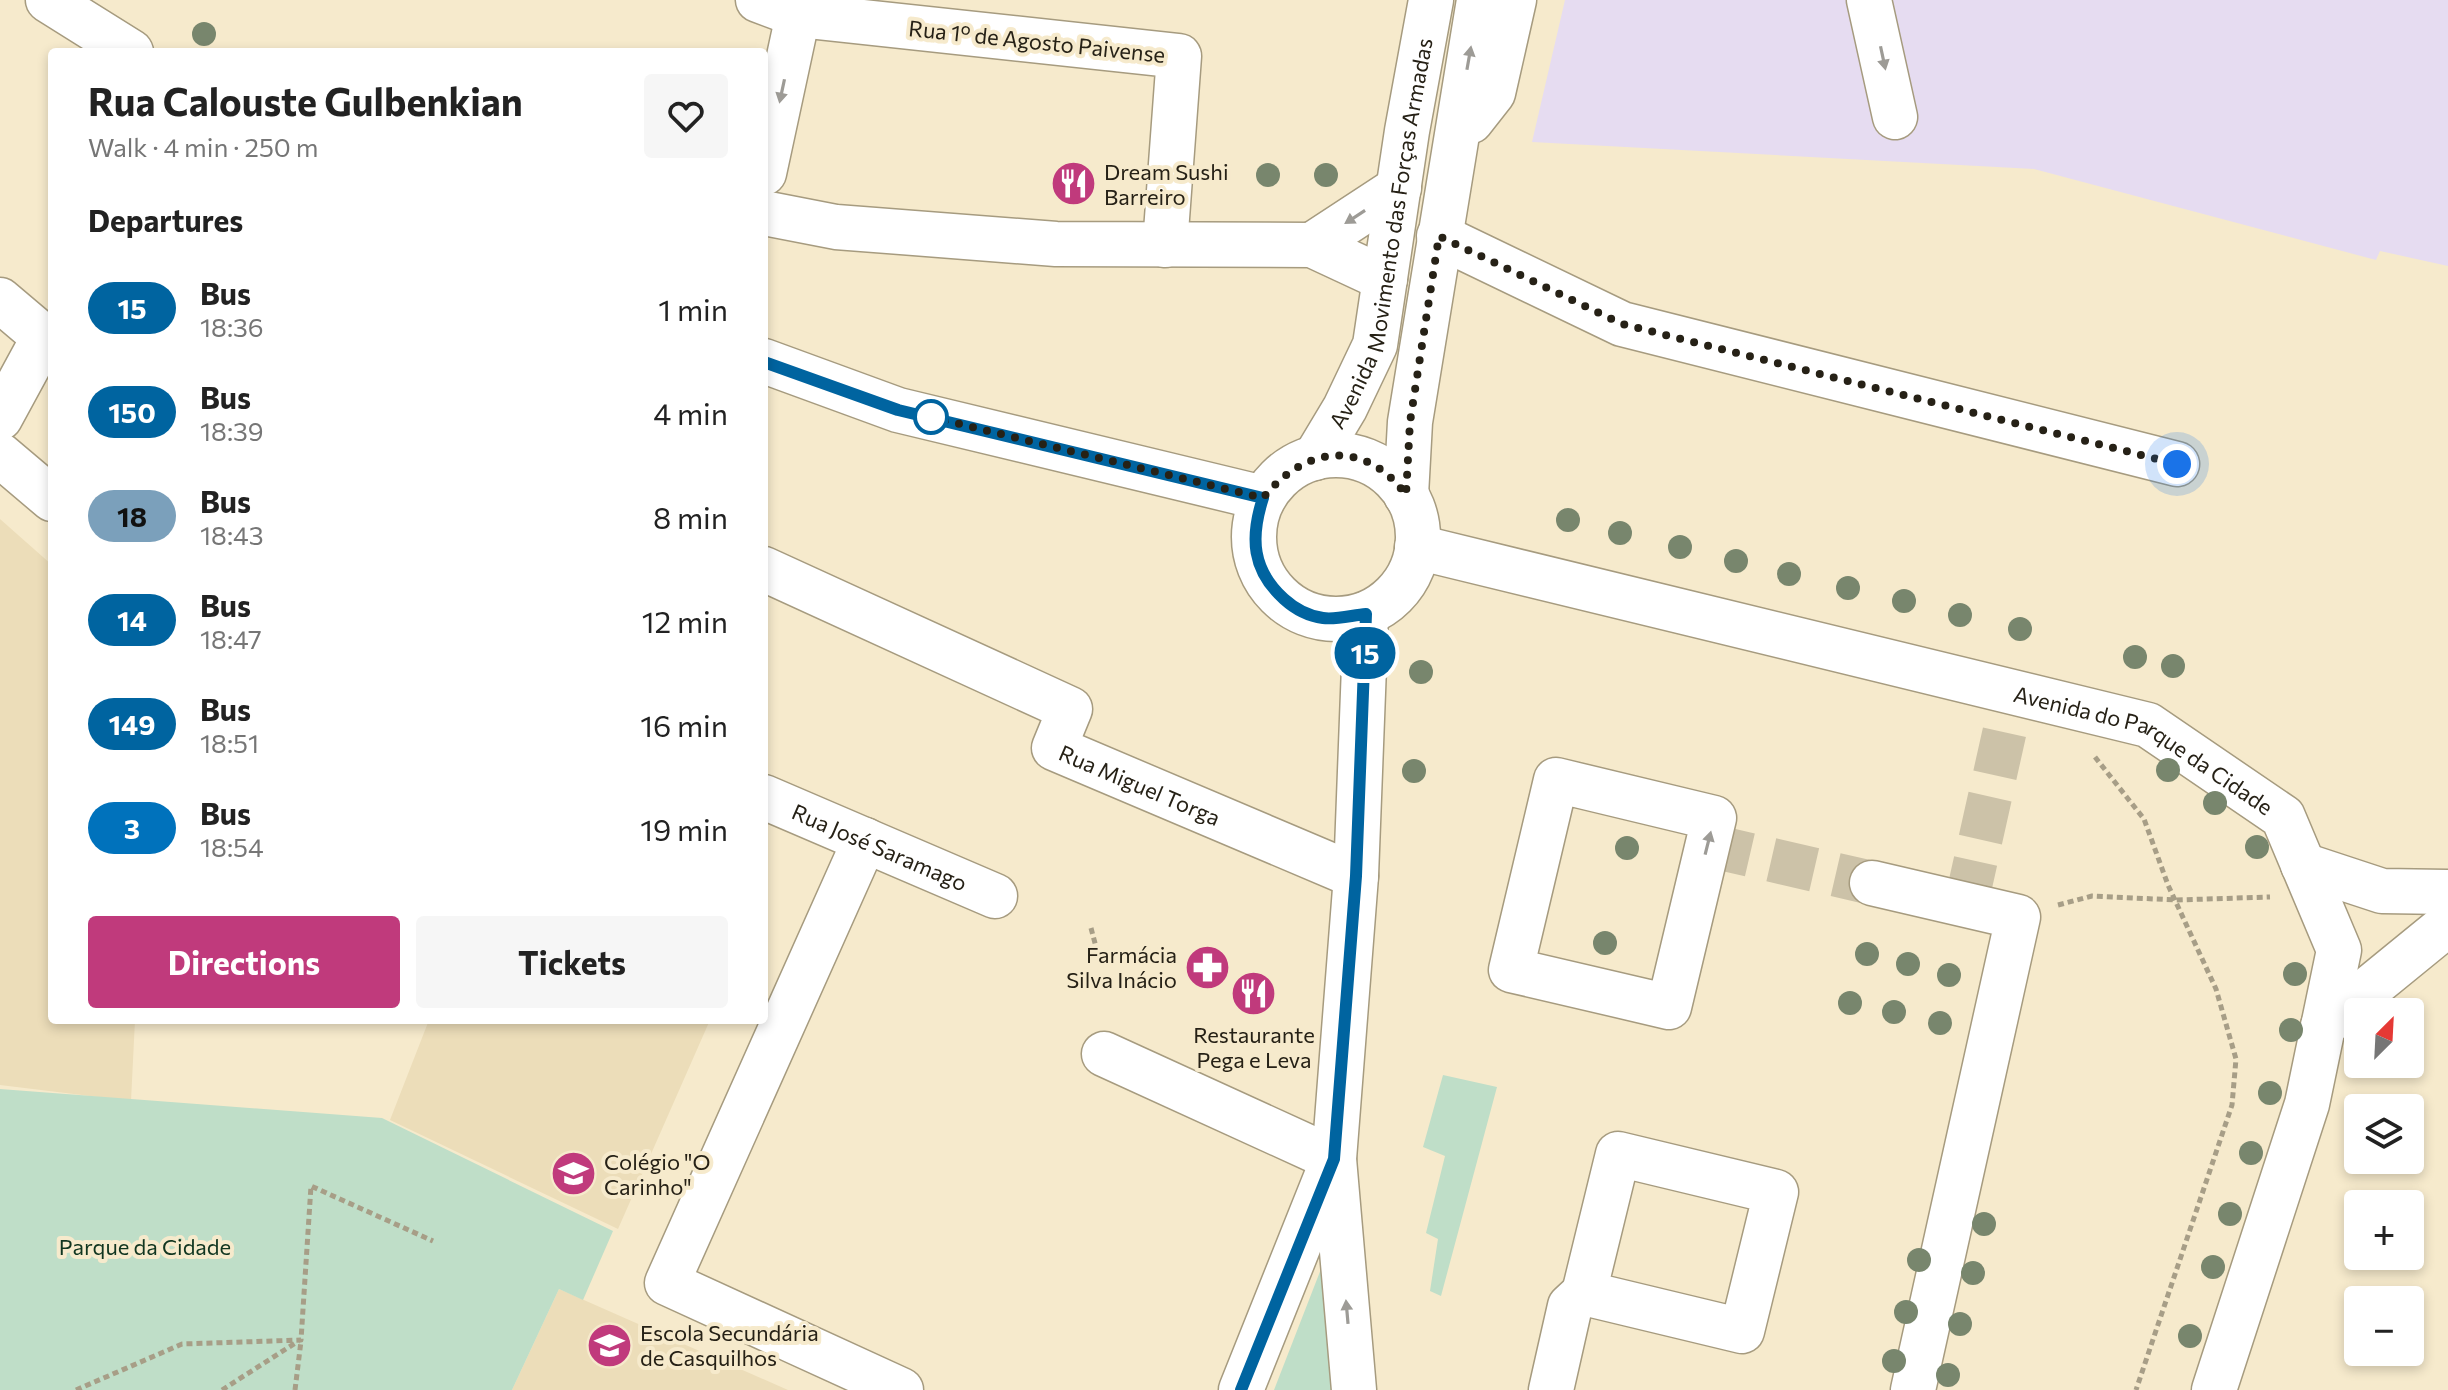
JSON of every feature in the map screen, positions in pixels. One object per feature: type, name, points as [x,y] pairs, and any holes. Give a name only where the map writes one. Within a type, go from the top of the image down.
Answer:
[{"type":"street","points":[[48,0],[125,48]]},
{"type":"street","name":"Rua 1º de Agosto Paivense","points":[[758,0],[798,15],[1179,56],[1165,245]]},
{"type":"street","name":"Avenida Movimento das Forças Armadas","points":[[1315,458],[1345,408],[1375,345],[1431,0]]},
{"type":"street","points":[[1406,495],[1410,422],[1479,0]]},
{"type":"street","points":[[1455,141],[1493,93],[1514,0]]},
{"type":"street","points":[[1869,0],[1895,117]]},
{"type":"street","points":[[768,154],[798,15]]},
{"type":"street","points":[[1312,245],[1399,188]]},
{"type":"street","points":[[768,214],[836,227],[1056,244],[1312,245],[1385,279]]},
{"type":"street","points":[[1439,236],[1622,324],[2177,464]]},
{"type":"street","points":[[0,300],[48,340],[0,418]]},
{"type":"street","points":[[768,362],[898,410],[1263,498]]},
{"type":"street","points":[[0,455],[48,496]]},
{"type":"street","points":[[1336,455],[1364,459],[1392,476],[1406,495],[1419,536],[1415,564],[1390,600],[1366,614],[1323,619],[1296,610],[1268,584],[1256,558],[1254,525],[1263,498],[1282,475],[1315,458],[1336,455]]},
{"type":"street","name":"Avenida do Parque da Cidade","points":[[1417,547],[2148,725],[2283,817],[2339,950],[2307,1104],[2214,1390]]},
{"type":"street","name":"Rua Miguel Torga","points":[[768,571],[1070,709],[1054,748],[1356,876]]},
{"type":"street","points":[[1354,1390],[1334,1159],[1356,876],[1366,614]]},
{"type":"street","points":[[1556,780],[1714,818],[1669,1007],[1511,970],[1556,780]]},
{"type":"street","name":"Rua José Saramago","points":[[768,799],[995,896]]},
{"type":"street","points":[[865,840],[667,1283],[901,1390]]},
{"type":"street","points":[[2308,878],[2382,891],[2448,892]]},
{"type":"street","points":[[1872,883],[2018,917],[1913,1390]]},
{"type":"street","points":[[2323,1026],[2448,924]]},
{"type":"street","points":[[1104,1054],[1334,1159]]},
{"type":"street","points":[[1551,1390],[1570,1306],[1584,1293],[1618,1154],[1776,1192],[1742,1331],[1584,1293]]},
{"type":"street","points":[[1241,1390],[1334,1159]]},
{"type":"path","points":[[2084,747],[2104,766],[2144,819],[2216,989],[2236,1059],[2232,1105],[2136,1390]]},
{"type":"path","points":[[2018,917],[2092,896],[2176,900],[2275,897],[2308,878]]},
{"type":"path","points":[[1091,928],[1101,966]]},
{"type":"path","points":[[295,1390],[311,1186],[433,1241]]},
{"type":"path","points":[[76,1390],[182,1344],[301,1340]]},
{"type":"path","points":[[222,1390],[301,1340]]},
{"type":"shaded area","points":[[1565,0],[2448,0],[2448,266],[2380,251],[2376,260],[2034,169],[1532,142]]},
{"type":"shaded area","points":[[0,519],[48,561],[48,1024],[135,1024],[131,1101],[0,1085]]},
{"type":"shaded area","name":"Colégio \"O Carinho\"","points":[[427,1024],[708,1024],[618,1229],[390,1120]]},
{"type":"shaded area","name":"Escola Secundária de Casquilhos","points":[[559,1289],[788,1390],[512,1390]]},
{"type":"green space","points":[[1443,1075],[1497,1087],[1441,1296],[1430,1291],[1438,1239],[1426,1233],[1445,1156],[1423,1147]]},
{"type":"green space","name":"Parque da Cidade","points":[[0,1089],[382,1118],[613,1231],[583,1300],[559,1289],[512,1390],[0,1390]]},
{"type":"green space","points":[[1324,1267],[1339,1390],[1274,1390],[1321,1269]]},
{"type":"tunnel","points":[[1966,904],[2013,694]]},
{"type":"tunnel","points":[[1707,845],[1872,883]]},
{"type":"bus line","name":"15","points":[[768,363],[898,410],[1263,498],[1254,525],[1256,558],[1268,584],[1296,610],[1323,619],[1366,614],[1356,876],[1334,1159],[1241,1390]]},
{"type":"place","name":"Dream Sushi Barreiro","points":[[1073,184]]},
{"type":"place","name":"Farmácia Silva Inácio","points":[[1208,967]]},
{"type":"place","name":"Restaurante Pega e Leva","points":[[1254,993]]},
{"type":"place","name":"Colégio \"O Carinho\"","points":[[573,1174]]},
{"type":"place","name":"Escola Secundária de Casquilhos","points":[[609,1345]]},
{"type":"route","points":[[931,417],[928,417],[1263,498],[1282,475],[1306,460],[1336,455],[1364,459],[1392,476],[1406,495],[1410,422],[1439,236],[1622,324],[2177,464]]}]
